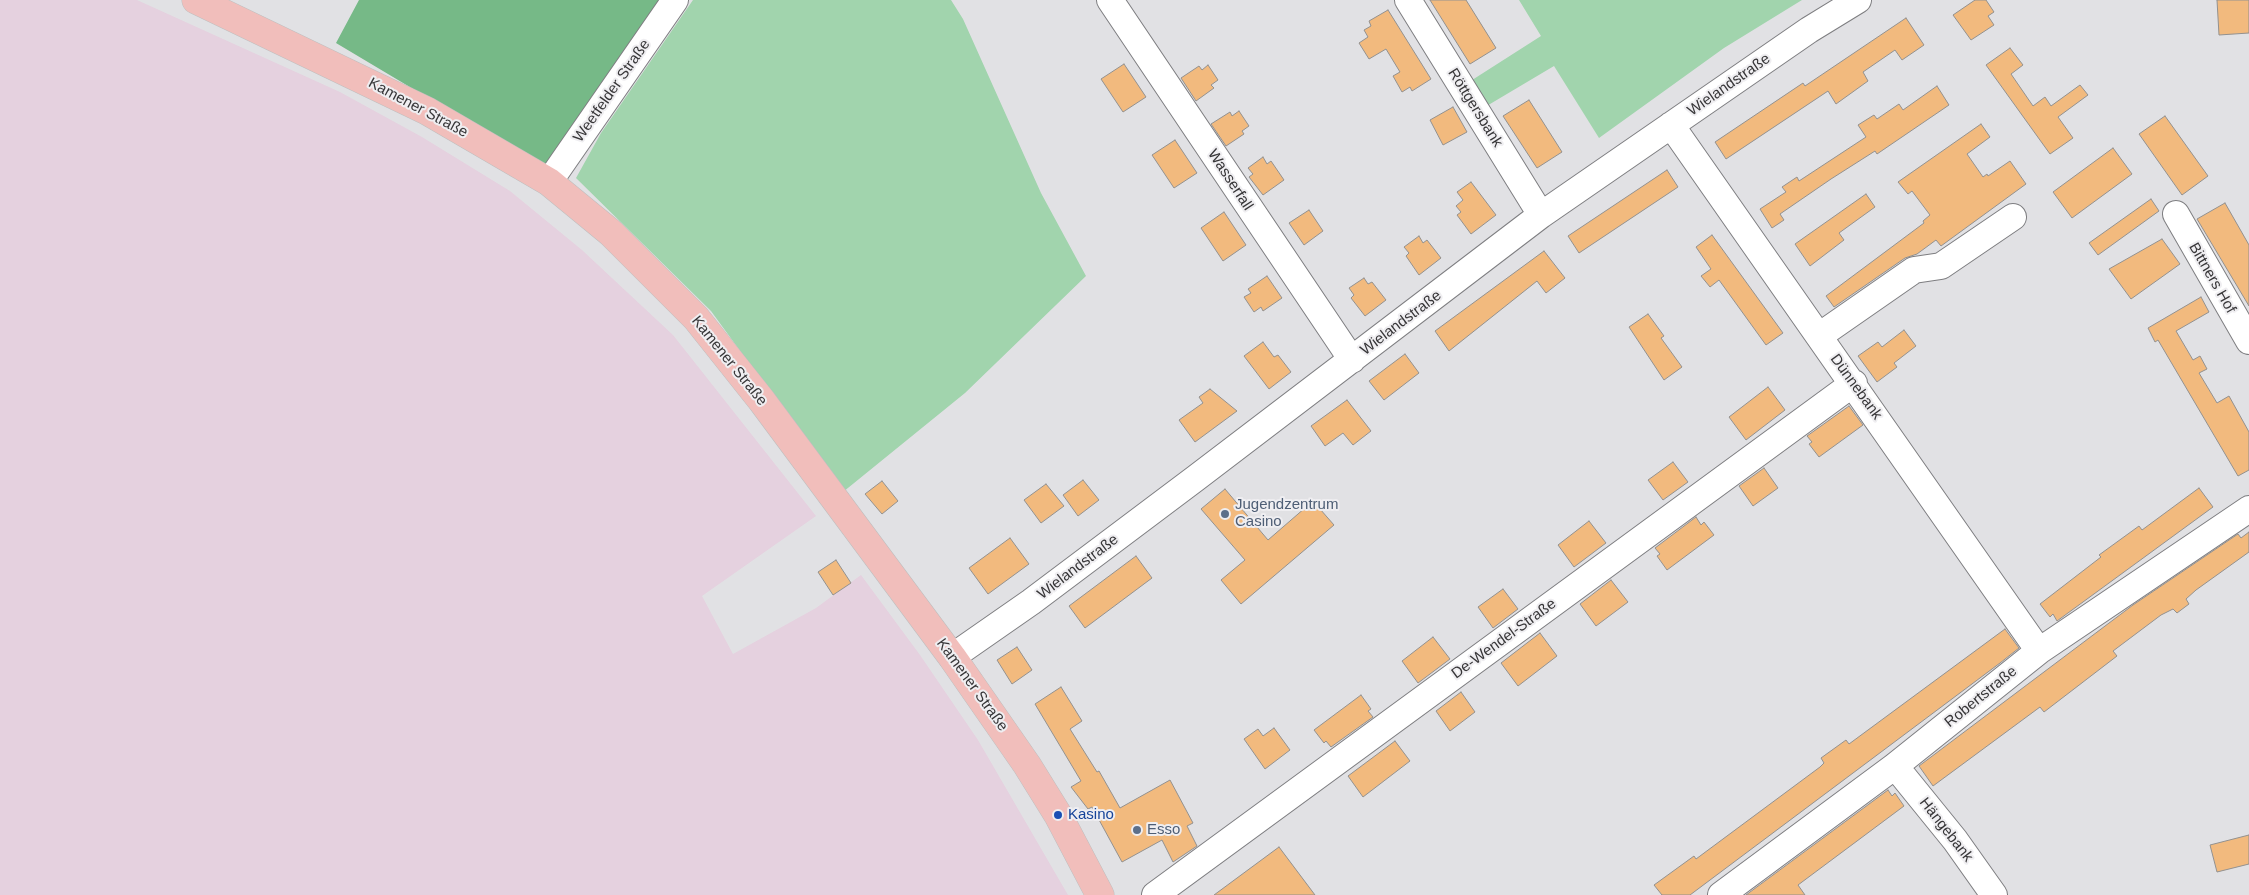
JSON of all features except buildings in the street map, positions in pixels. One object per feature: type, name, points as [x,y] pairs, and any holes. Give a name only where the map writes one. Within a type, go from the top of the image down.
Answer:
[{"type":"main road","name":"Kamener Straße","points":[[196,0],[427,111],[549,182],[611,233],[696,318],[762,401],[990,708],[1058,815],[1100,895]]},
{"type":"street","name":"Weetfelder Straße","points":[[549,182],[675,0]]},
{"type":"street","name":"Wasserfall","points":[[1110,0],[1352,360]]},
{"type":"street","name":"Röttgersbank","points":[[1408,0],[1541,215]]},
{"type":"street","name":"Wielandstraße","points":[[952,657],[1030,602],[1541,215],[1809,30],[1858,0]]},
{"type":"street","name":"Dünnebank","points":[[1672,125],[1819,336],[1854,383],[2039,651]]},
{"type":"street","name":"Bittners Hof","points":[[2176,214],[2249,342]]},
{"type":"street","points":[[1819,336],[1914,270],[1941,266],[2013,217]]},
{"type":"street","name":"De-Wendel-Straße","points":[[1154,895],[1854,383]]},
{"type":"street","name":"Robertstraße","points":[[1722,895],[1896,766],[2039,651],[2249,509]]},
{"type":"street","name":"Hängebank","points":[[1896,766],[1955,840],[1994,895]]},
{"type":"shaded area","points":[[0,0],[137,0],[340,92],[422,137],[510,191],[582,250],[673,335],[816,516],[702,596],[733,654],[816,608],[861,575],[920,655],[978,740],[1068,895],[0,895]]},
{"type":"green space","points":[[359,0],[661,0],[544,174],[440,105],[336,43]]},
{"type":"green space","points":[[693,0],[951,0],[963,19],[1041,193],[1086,276],[965,393],[843,492],[711,311],[576,178],[601,133]]},
{"type":"green space","points":[[1519,0],[1802,0],[1724,48],[1599,138],[1554,66],[1485,107],[1469,82],[1541,36]]},
{"type":"place","name":"Jugendzentrum Casino","points":[[1225,514]]},
{"type":"place","name":"Kasino","points":[[1058,815]]},
{"type":"place","name":"Esso","points":[[1137,830]]}]
